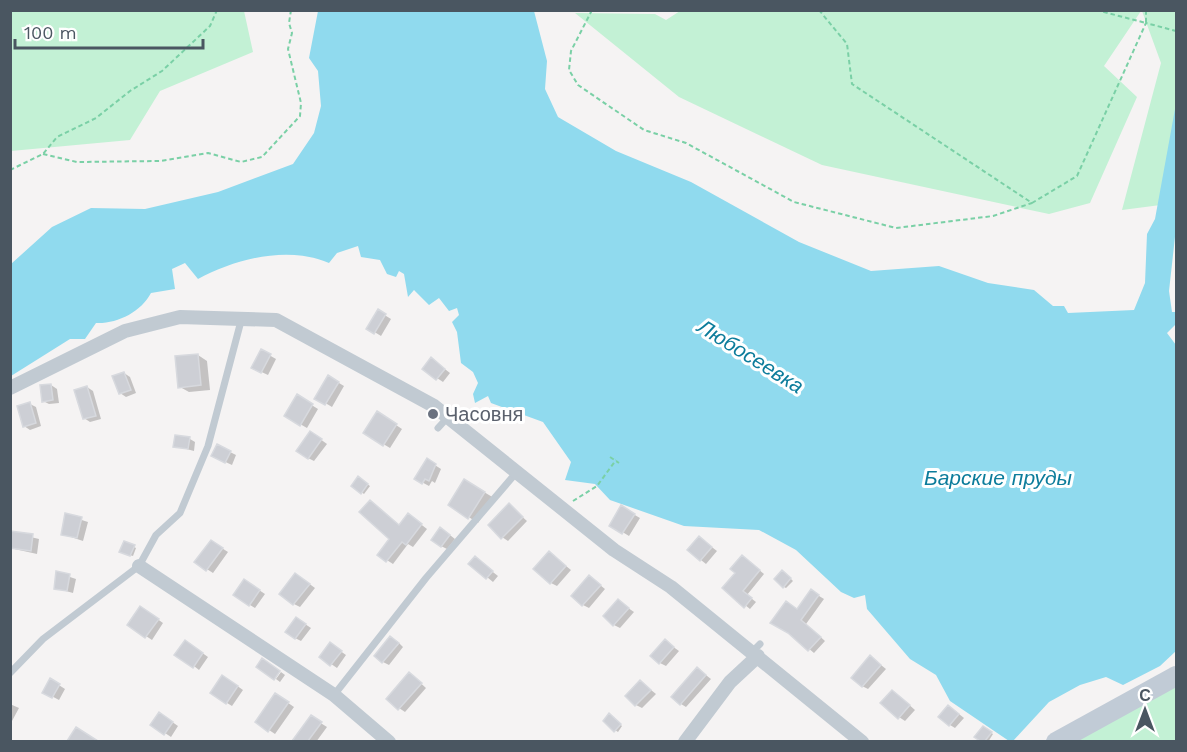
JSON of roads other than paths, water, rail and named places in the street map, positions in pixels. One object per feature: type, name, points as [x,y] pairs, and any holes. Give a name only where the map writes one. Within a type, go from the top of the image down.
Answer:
[{"type":"street","points":[[10,388],[125,331],[180,317],[242,321],[276,320],[434,406],[614,550],[671,587],[757,650],[792,687],[862,741]]},
{"type":"street","points":[[139,566],[334,695],[389,741]]},
{"type":"street","points":[[685,741],[757,650]]},
{"type":"street","points":[[1056,741],[1176,676]]},
{"type":"lane","points":[[10,673],[43,639],[139,566],[156,535],[180,513],[208,446],[242,321]]},
{"type":"lane","points":[[438,428],[448,417]]},
{"type":"lane","points":[[334,695],[426,578],[516,473]]},
{"type":"water","name":"Барские пруды","points":[[318,11],[534,11],[547,61],[545,89],[558,117],[616,151],[691,182],[799,242],[871,271],[939,266],[988,283],[1034,290],[1053,306],[1064,306],[1068,313],[1134,310],[1145,283],[1147,234],[1155,219],[1175,109],[1176,228],[1169,291],[1172,312],[1176,312],[1176,324],[1167,333],[1176,345],[1176,651],[1160,666],[1123,685],[1106,677],[1080,685],[1049,702],[1013,741],[1009,741],[950,701],[936,675],[910,659],[867,609],[865,595],[854,598],[841,592],[796,550],[759,530],[684,526],[610,500],[595,484],[565,480],[571,462],[543,422],[491,403],[488,396],[475,403],[473,394],[478,383],[473,372],[461,363],[457,332],[452,322],[459,315],[457,308],[449,311],[439,298],[429,305],[414,290],[408,297],[404,274],[399,271],[396,277],[387,274],[380,260],[361,257],[358,246],[337,253],[329,263],[296,255],[262,257],[245,260],[198,279],[185,263],[172,269],[175,289],[151,293],[141,306],[128,316],[96,323],[85,339],[70,339],[11,376],[11,264],[52,227],[91,208],[145,209],[218,192],[293,164],[314,133],[321,106],[318,71],[309,58]]},
{"type":"place","name":"Часовня","points":[[433,414]]},
{"type":"water label","name":"Любосеевка","points":[[751,356]]}]
